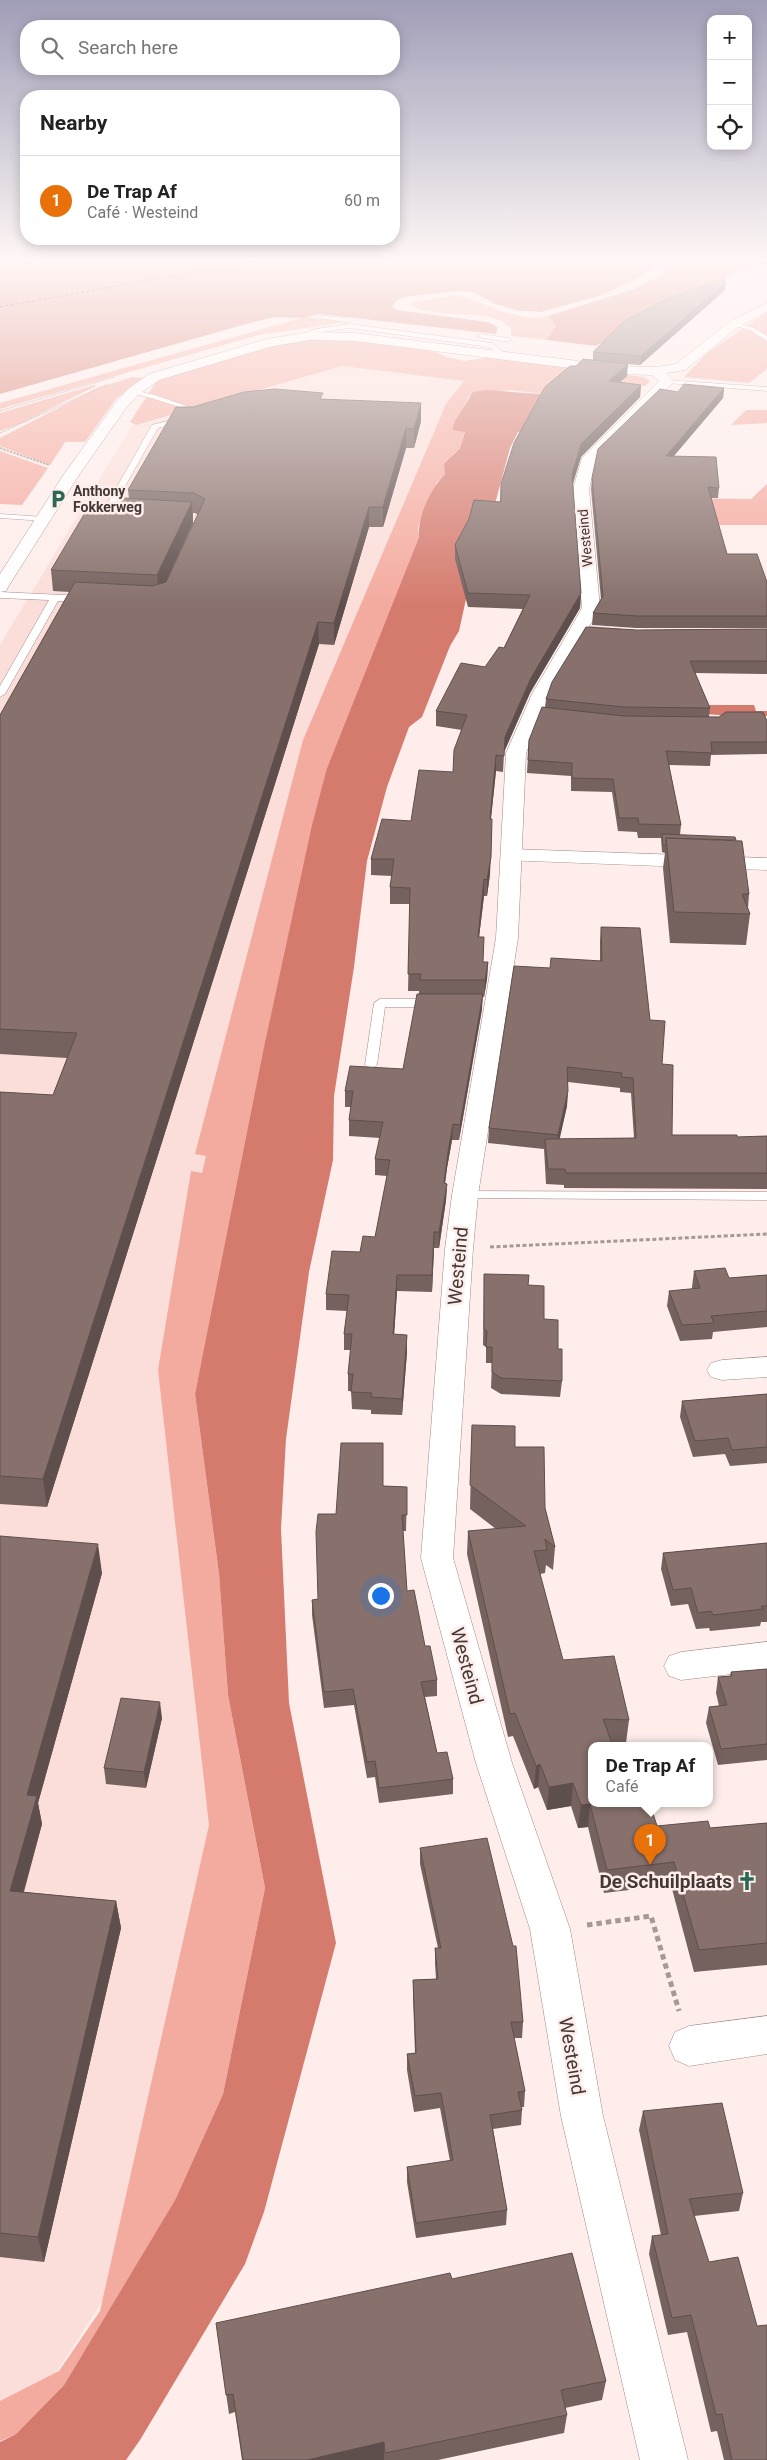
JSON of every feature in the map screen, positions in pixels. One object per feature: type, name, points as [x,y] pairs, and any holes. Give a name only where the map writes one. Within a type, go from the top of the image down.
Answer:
[{"type":"street","points":[[2,581],[45,519],[72,474],[132,392],[158,376]]},
{"type":"street","name":"Westeind","points":[[662,376],[589,458],[580,489],[591,608],[541,694],[537,716],[516,753],[507,938],[492,1003],[465,1195],[459,1249],[437,1558],[494,1763],[550,1929],[582,2116],[664,2460]]},
{"type":"street","points":[[578,632],[636,635]]},
{"type":"street","points":[[512,855],[767,864]]},
{"type":"street","points":[[722,1370],[767,1367]]},
{"type":"street","points":[[681,1666],[767,1656]]},
{"type":"street","points":[[689,2046],[767,2035]]},
{"type":"lane","points":[[662,376],[767,389]]},
{"type":"lane","points":[[126,514],[106,512],[155,427],[207,412],[153,396],[132,392]]},
{"type":"lane","points":[[0,516],[45,519]]},
{"type":"lane","points":[[0,595],[95,600]]},
{"type":"lane","points":[[0,694],[56,598]]},
{"type":"lane","points":[[371,1065],[380,1004],[448,1003]]},
{"type":"lane","points":[[465,1195],[767,1196]]},
{"type":"path","points":[[0,411],[115,377]]},
{"type":"path","points":[[0,433],[20,426],[90,390],[113,382]]},
{"type":"path","points":[[0,448],[51,466],[46,473],[72,474]]},
{"type":"path","points":[[459,1249],[767,1234]]},
{"type":"path","points":[[550,1929],[651,1916],[689,2046]]},
{"type":"shaded area","points":[[0,376],[64,376],[0,394]]},
{"type":"shaded area","points":[[96,376],[116,376],[0,409],[0,403]]},
{"type":"shaded area","points":[[170,376],[308,376],[136,425],[130,422],[156,382]]},
{"type":"shaded area","points":[[307,376],[422,376],[465,381],[446,404],[303,740],[168,1386],[236,1853],[133,2254],[39,2399],[0,2416],[0,645],[132,425]]},
{"type":"shaded area","points":[[422,376],[634,376],[643,377],[650,381],[645,386],[621,383],[622,380],[553,395],[510,390],[469,396],[452,430],[465,431],[460,448],[453,454],[445,474],[437,482],[427,504],[418,527],[419,537],[327,768],[195,1394],[219,1574],[228,1695],[265,1888],[223,2094],[175,2200],[64,2385],[16,2434],[0,2441],[0,2401],[59,2371],[100,2311],[209,1825],[158,1370],[191,1171],[202,1173],[206,1156],[195,1154],[303,740],[446,404],[464,381]]},
{"type":"shaded area","points":[[685,376],[758,376],[749,383],[684,377]]},
{"type":"shaded area","points":[[132,377],[143,378],[116,399],[85,442],[65,442],[50,465],[0,446],[0,438],[95,389]]},
{"type":"shaded area","points":[[94,385],[96,386],[20,424],[0,431],[0,413]]},
{"type":"shaded area","points":[[486,390],[553,395],[522,432],[518,432],[510,448],[488,530],[470,581],[459,631],[450,646],[422,717],[409,727],[387,787],[367,861],[354,967],[334,1096],[333,1160],[309,1272],[286,1439],[281,1529],[289,1703],[336,1943],[264,2212],[245,2264],[140,2440],[126,2460],[0,2460],[0,2442],[16,2434],[64,2385],[175,2200],[223,2094],[265,1888],[228,1695],[219,1574],[195,1394],[263,1052],[312,825],[327,768],[419,537],[420,520],[426,502],[435,486],[445,474],[444,464],[460,448],[465,432],[452,430],[455,421],[473,392]]},
{"type":"shaded area","points":[[746,410],[767,410],[767,423],[731,425]]},
{"type":"shaded area","points":[[0,451],[48,468],[22,505],[0,504]]},
{"type":"shaded area","points":[[767,484],[767,525],[667,525],[673,498],[751,499]]},
{"type":"shaded area","points":[[704,705],[754,705],[756,711],[767,711],[767,716],[743,717],[706,714]]},
{"type":"building","points":[[558,376],[615,376],[609,381],[641,385],[581,444],[572,475],[581,593],[531,678],[505,737],[504,756],[496,755],[490,819],[492,819],[491,857],[487,880],[484,879],[478,937],[484,937],[483,962],[488,962],[485,980],[420,980],[421,974],[408,974],[410,888],[390,887],[394,859],[371,859],[382,819],[411,821],[419,770],[453,772],[454,750],[467,715],[436,711],[461,663],[485,667],[499,647],[504,648],[530,595],[468,593],[455,545],[469,519],[474,500],[501,502],[501,484],[514,443],[545,387]]},
{"type":"building","points":[[684,384],[724,388],[666,456],[716,457],[719,488],[708,487],[727,554],[757,554],[767,582],[767,616],[637,616],[593,613],[603,596],[592,478],[598,449],[660,389],[678,392]]},
{"type":"building","points":[[275,389],[323,393],[320,399],[421,403],[414,429],[406,428],[383,507],[369,507],[334,623],[318,622],[43,1479],[0,1476],[0,1092],[53,1095],[77,1033],[0,1029],[0,715],[75,582],[153,586],[166,582],[205,499],[194,493],[128,490],[176,407],[193,407],[244,392]]},
{"type":"building","points":[[124,498],[192,502],[157,575],[51,570],[89,506],[118,507]]},
{"type":"building","points":[[586,627],[637,630],[767,629],[767,661],[690,661],[710,708],[624,707],[546,699],[552,682]]},
{"type":"building","points":[[542,707],[624,716],[719,717],[726,712],[763,712],[767,721],[767,742],[711,742],[712,753],[666,751],[681,825],[639,824],[638,818],[619,818],[613,779],[572,778],[572,763],[528,760],[529,740]]},
{"type":"building","points":[[662,834],[735,837],[736,840],[666,838],[666,845],[663,845]]},
{"type":"building","points":[[666,838],[742,841],[749,894],[742,894],[750,914],[674,912]]},
{"type":"building","points":[[601,927],[640,928],[650,1020],[665,1021],[662,1064],[673,1065],[672,1135],[767,1136],[767,1173],[566,1173],[565,1169],[548,1169],[545,1139],[636,1138],[633,1078],[621,1077],[622,1073],[567,1067],[568,1091],[558,1135],[489,1128],[514,966],[550,968],[551,958],[602,961]]},
{"type":"building","points":[[417,994],[483,994],[460,1125],[453,1124],[444,1183],[447,1184],[439,1232],[434,1232],[432,1275],[397,1275],[393,1334],[407,1335],[402,1399],[371,1397],[372,1393],[351,1392],[353,1374],[348,1374],[352,1334],[344,1334],[349,1295],[326,1294],[332,1251],[360,1252],[363,1236],[375,1237],[390,1160],[375,1159],[383,1122],[349,1120],[353,1091],[345,1091],[350,1066],[403,1069]]},
{"type":"building","points":[[725,1268],[729,1278],[767,1275],[767,1311],[711,1316],[714,1323],[682,1325],[669,1291],[700,1288],[694,1271]]},
{"type":"building","points":[[484,1274],[529,1275],[528,1285],[544,1286],[544,1319],[558,1320],[558,1349],[562,1349],[562,1381],[501,1378],[492,1372],[492,1347],[486,1347],[487,1331],[484,1329]]},
{"type":"building","points":[[767,1394],[767,1447],[732,1450],[728,1438],[695,1441],[682,1401]]},
{"type":"building","points":[[472,1425],[515,1426],[515,1447],[544,1447],[545,1508],[555,1547],[545,1539],[547,1550],[534,1551],[563,1660],[614,1656],[629,1720],[603,1719],[612,1742],[588,1742],[588,1804],[581,1805],[573,1783],[549,1787],[540,1764],[536,1766],[515,1713],[510,1714],[468,1531],[526,1526],[470,1485]]},
{"type":"building","points":[[341,1443],[383,1443],[383,1486],[407,1487],[407,1515],[402,1515],[407,1591],[414,1590],[425,1646],[430,1646],[437,1680],[421,1682],[437,1753],[447,1752],[453,1779],[379,1788],[375,1761],[367,1762],[353,1689],[324,1692],[312,1600],[318,1599],[316,1532],[318,1514],[336,1514]]},
{"type":"building","points":[[0,1536],[98,1544],[27,1795],[37,1796],[10,1891],[116,1901],[38,2237],[0,2233]]},
{"type":"building","points":[[767,1543],[767,1606],[761,1606],[763,1609],[713,1615],[711,1611],[698,1613],[691,1588],[673,1590],[663,1553]]},
{"type":"building","points":[[767,1669],[767,1744],[721,1749],[709,1707],[727,1705],[718,1677],[732,1676],[731,1672]]},
{"type":"building","points":[[121,1698],[160,1702],[144,1772],[104,1768]]},
{"type":"building","points":[[591,1807],[651,1807],[657,1826],[708,1821],[710,1828],[767,1823],[767,1943],[699,1950],[674,1862],[607,1870]]},
{"type":"building","points":[[487,1838],[513,1946],[516,1946],[523,2022],[511,2022],[525,2091],[518,2092],[522,2110],[490,2115],[507,2210],[416,2223],[407,2167],[453,2160],[441,2093],[415,2096],[407,2054],[416,2053],[413,1980],[438,1979],[435,1948],[441,1948],[420,1848]]},
{"type":"building","points":[[722,2103],[743,2193],[689,2199],[709,2262],[738,2257],[757,2326],[767,2325],[767,2460],[732,2460],[722,2414],[716,2415],[691,2315],[672,2318],[652,2236],[668,2234],[643,2111]]},
{"type":"building","points":[[572,2253],[606,2381],[561,2390],[567,2415],[385,2453],[384,2442],[307,2460],[243,2460],[233,2394],[226,2395],[216,2323],[450,2273],[452,2279]]},
{"type":"place","name":"Anthony Fokkerweg","points":[[58,499]]},
{"type":"place","name":"De Trap Af","points":[[650,1865]]},
{"type":"place","name":"De Schuilplaats","points":[[747,1881]]}]
